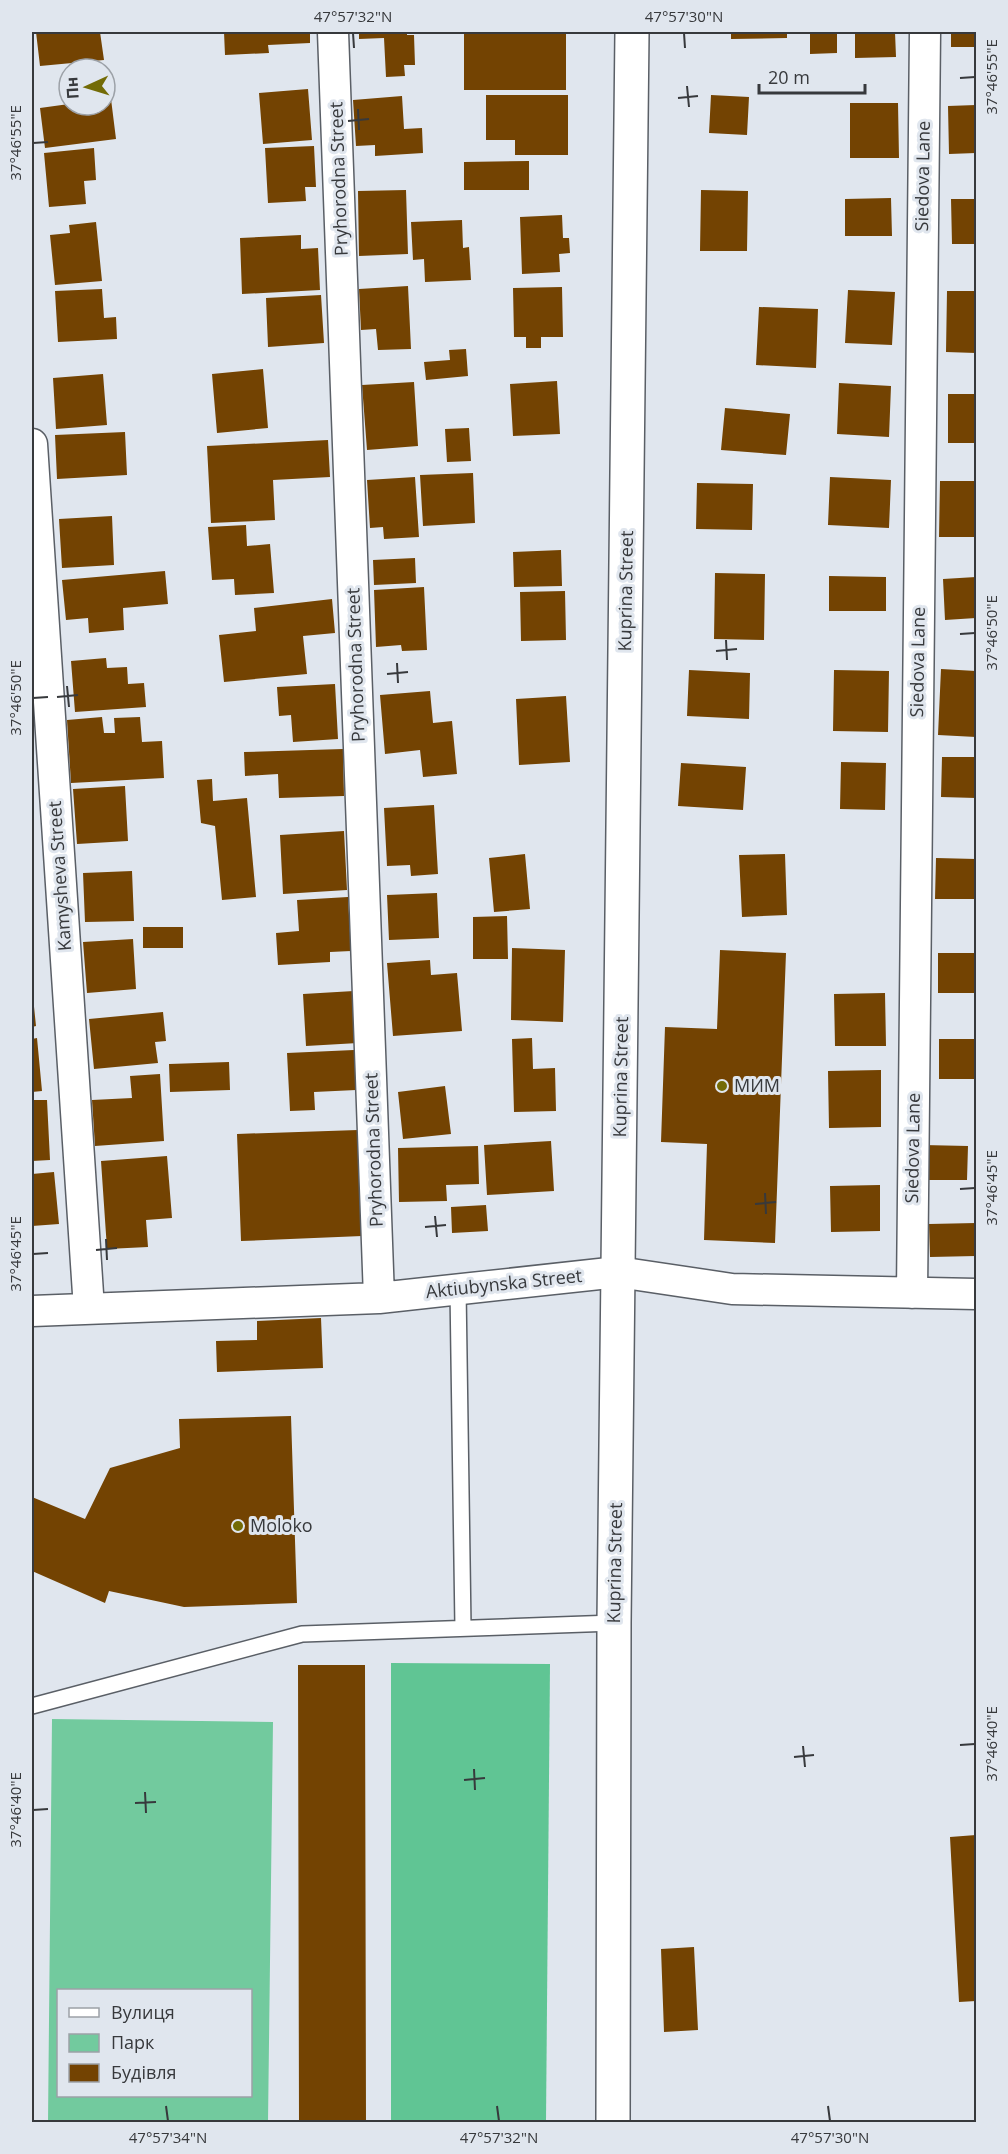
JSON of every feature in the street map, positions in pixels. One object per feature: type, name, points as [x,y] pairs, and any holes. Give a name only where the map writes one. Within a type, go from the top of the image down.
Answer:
[{"type":"main road","name":"Kuprina Street","points":[[613,2122],[614,1623],[632,32]]},
{"type":"street","name":"Pryhorodna Street","points":[[333,32],[379,1298]]},
{"type":"street","name":"Siedova Lane","points":[[912,1293],[925,32]]},
{"type":"street","name":"Kamysheva Street","points":[[32,444],[89,1309]]},
{"type":"street","name":"Aktiubynska Street","points":[[32,1311],[379,1298],[618,1272],[732,1289],[976,1294]]},
{"type":"lane","points":[[458,1288],[463,1628]]},
{"type":"lane","points":[[32,1706],[302,1634],[614,1623]]},
{"type":"green space","points":[[391,1663],[550,1664],[546,2122],[391,2122]]},
{"type":"green space","points":[[52,1719],[273,1722],[268,2122],[48,2122]]},
{"type":"building","points":[[36,32],[100,32],[104,57],[57,57],[57,64],[40,66]]},
{"type":"building","points":[[224,32],[310,32],[310,43],[268,45],[269,53],[225,55]]},
{"type":"building","points":[[359,32],[407,32],[407,35],[414,35],[415,65],[404,65],[405,76],[386,77],[384,38],[359,39]]},
{"type":"building","points":[[464,32],[566,32],[566,90],[464,90]]},
{"type":"building","points":[[731,32],[787,32],[787,38],[731,39]]},
{"type":"building","points":[[810,32],[837,32],[837,53],[810,54]]},
{"type":"building","points":[[855,32],[895,32],[896,57],[855,58]]},
{"type":"building","points":[[951,32],[976,32],[976,47],[951,47]]},
{"type":"building","points":[[308,89],[312,140],[263,144],[259,93]]},
{"type":"building","points":[[486,95],[568,95],[568,155],[515,155],[515,140],[486,140]]},
{"type":"building","points":[[711,95],[749,97],[747,135],[709,133]]},
{"type":"building","points":[[402,96],[404,129],[422,128],[423,153],[375,156],[375,145],[356,146],[353,100]]},
{"type":"building","points":[[850,103],[898,103],[899,158],[850,158]]},
{"type":"building","points":[[976,105],[976,153],[949,154],[948,106]]},
{"type":"building","points":[[57,106],[57,117],[113,117],[116,139],[45,148],[40,108]]},
{"type":"building","points":[[314,146],[316,187],[305,187],[306,201],[268,203],[265,148]]},
{"type":"building","points":[[94,148],[96,180],[84,181],[86,204],[49,207],[44,153]]},
{"type":"building","points":[[529,161],[529,190],[464,190],[464,162]]},
{"type":"building","points":[[406,190],[408,254],[359,256],[358,191]]},
{"type":"building","points":[[701,190],[748,191],[747,251],[700,251]]},
{"type":"building","points":[[891,198],[892,236],[845,236],[845,199]]},
{"type":"building","points":[[951,199],[976,199],[976,244],[952,244]]},
{"type":"building","points":[[562,215],[563,238],[569,238],[570,253],[559,254],[560,272],[522,274],[520,217]]},
{"type":"building","points":[[462,220],[463,248],[469,247],[471,280],[425,282],[424,259],[413,260],[411,222]]},
{"type":"building","points":[[96,222],[102,281],[55,285],[50,235],[70,233],[69,225]]},
{"type":"building","points":[[301,235],[301,249],[318,248],[320,290],[242,294],[240,238]]},
{"type":"building","points":[[408,286],[411,349],[378,350],[376,329],[361,330],[359,289]]},
{"type":"building","points":[[562,287],[563,337],[541,337],[541,348],[526,348],[526,337],[514,337],[513,288]]},
{"type":"building","points":[[102,289],[104,318],[116,317],[117,339],[58,342],[55,291]]},
{"type":"building","points":[[848,290],[895,292],[892,345],[845,343]]},
{"type":"building","points":[[947,291],[976,291],[976,353],[946,352]]},
{"type":"building","points":[[321,295],[324,343],[268,347],[266,298]]},
{"type":"building","points":[[759,307],[818,309],[816,368],[756,365]]},
{"type":"building","points":[[466,349],[468,376],[426,380],[424,362],[450,360],[449,350]]},
{"type":"building","points":[[263,369],[268,428],[217,433],[212,374]]},
{"type":"building","points":[[103,374],[107,425],[56,429],[53,378]]},
{"type":"building","points":[[557,381],[560,434],[513,436],[510,384]]},
{"type":"building","points":[[414,382],[418,446],[367,450],[362,385]]},
{"type":"building","points":[[839,383],[891,386],[889,437],[837,434]]},
{"type":"building","points":[[948,394],[976,394],[976,443],[948,443]]},
{"type":"building","points":[[725,408],[790,414],[786,455],[721,450]]},
{"type":"building","points":[[469,428],[471,461],[447,462],[445,429]]},
{"type":"building","points":[[125,432],[127,475],[57,479],[55,435]]},
{"type":"building","points":[[328,440],[330,477],[273,480],[275,520],[211,523],[207,446]]},
{"type":"building","points":[[473,473],[475,523],[423,526],[420,475]]},
{"type":"building","points":[[415,477],[419,537],[384,539],[383,527],[370,528],[367,480]]},
{"type":"building","points":[[830,477],[891,480],[889,528],[828,525]]},
{"type":"building","points":[[940,481],[976,481],[976,537],[939,537]]},
{"type":"building","points":[[697,483],[753,484],[752,530],[696,529]]},
{"type":"building","points":[[112,516],[114,565],[62,568],[59,519]]},
{"type":"building","points":[[246,525],[247,546],[270,544],[274,593],[235,595],[234,579],[212,580],[208,527]]},
{"type":"building","points":[[561,550],[562,586],[514,587],[513,552]]},
{"type":"building","points":[[415,558],[416,583],[374,585],[373,560]]},
{"type":"building","points":[[165,571],[168,604],[123,608],[124,630],[89,633],[88,618],[66,620],[62,580]]},
{"type":"building","points":[[715,573],[765,574],[764,640],[714,639]]},
{"type":"building","points":[[829,576],[886,577],[886,611],[829,611]]},
{"type":"building","points":[[976,577],[976,618],[945,620],[943,579]]},
{"type":"building","points":[[424,587],[427,650],[402,651],[401,645],[376,647],[374,590]]},
{"type":"building","points":[[565,591],[566,640],[521,641],[520,592]]},
{"type":"building","points":[[332,599],[335,633],[303,636],[307,674],[224,682],[219,635],[256,631],[254,608]]},
{"type":"building","points":[[106,658],[107,668],[127,667],[128,684],[144,683],[146,707],[75,712],[71,661]]},
{"type":"building","points":[[941,669],[976,671],[976,737],[938,735]]},
{"type":"building","points":[[689,670],[750,673],[749,719],[687,716]]},
{"type":"building","points":[[834,670],[889,671],[888,732],[833,731]]},
{"type":"building","points":[[335,684],[338,739],[293,742],[291,715],[279,716],[277,687]]},
{"type":"building","points":[[430,691],[433,723],[452,721],[457,774],[423,777],[420,750],[385,754],[380,695]]},
{"type":"building","points":[[566,696],[570,762],[519,765],[516,699]]},
{"type":"building","points":[[102,717],[104,733],[115,733],[114,718],[140,717],[142,742],[162,741],[164,778],[71,783],[67,720]]},
{"type":"building","points":[[343,749],[344,796],[279,798],[278,774],[245,776],[244,752]]},
{"type":"building","points":[[942,757],[976,757],[976,798],[941,797]]},
{"type":"building","points":[[841,762],[886,763],[885,810],[840,809]]},
{"type":"building","points":[[681,763],[746,767],[743,810],[678,806]]},
{"type":"building","points":[[212,779],[213,801],[247,798],[256,897],[222,900],[215,826],[201,823],[197,780]]},
{"type":"building","points":[[125,786],[128,841],[77,844],[73,789]]},
{"type":"building","points":[[434,805],[438,874],[411,876],[410,865],[387,866],[384,808]]},
{"type":"building","points":[[344,831],[347,890],[283,894],[280,835]]},
{"type":"building","points":[[525,854],[530,909],[494,912],[489,858]]},
{"type":"building","points":[[785,854],[787,915],[742,917],[739,855]]},
{"type":"building","points":[[936,858],[976,859],[976,899],[935,899]]},
{"type":"building","points":[[132,871],[134,921],[85,922],[83,873]]},
{"type":"building","points":[[437,893],[439,938],[389,940],[387,895]]},
{"type":"building","points":[[348,897],[351,951],[330,952],[330,962],[278,965],[276,933],[299,931],[297,900]]},
{"type":"building","points":[[507,916],[508,959],[473,959],[473,917]]},
{"type":"building","points":[[143,927],[183,927],[183,948],[143,948]]},
{"type":"building","points":[[133,939],[136,989],[87,993],[83,942]]},
{"type":"building","points":[[512,948],[565,950],[563,1022],[511,1020]]},
{"type":"building","name":"МИМ","points":[[720,950],[786,953],[775,1243],[704,1240],[707,1144],[661,1142],[665,1027],[717,1029]]},
{"type":"building","points":[[938,953],[976,953],[976,993],[938,993]]},
{"type":"building","points":[[430,960],[431,975],[457,973],[462,1031],[393,1036],[387,963]]},
{"type":"building","points":[[354,991],[358,1043],[306,1046],[303,994]]},
{"type":"building","points":[[885,993],[886,1046],[835,1046],[834,994]]},
{"type":"building","points":[[32,997],[36,1026],[32,1027]]},
{"type":"building","points":[[163,1012],[166,1041],[155,1042],[158,1063],[94,1069],[89,1019]]},
{"type":"building","points":[[37,1038],[42,1091],[32,1092],[32,1039]]},
{"type":"building","points":[[532,1038],[533,1069],[555,1068],[556,1111],[514,1112],[512,1039]]},
{"type":"building","points":[[939,1039],[976,1039],[976,1079],[939,1079]]},
{"type":"building","points":[[354,1050],[356,1090],[314,1092],[315,1110],[290,1111],[287,1053]]},
{"type":"building","points":[[229,1062],[230,1090],[170,1092],[169,1064]]},
{"type":"building","points":[[881,1070],[881,1127],[829,1128],[828,1071]]},
{"type":"building","points":[[160,1074],[164,1141],[95,1146],[92,1100],[132,1098],[130,1076]]},
{"type":"building","points":[[445,1086],[451,1134],[403,1139],[398,1092]]},
{"type":"building","points":[[32,1100],[47,1100],[50,1160],[32,1161]]},
{"type":"building","points":[[358,1130],[362,1236],[241,1241],[237,1134]]},
{"type":"building","points":[[551,1141],[554,1191],[487,1195],[484,1145]]},
{"type":"building","points":[[923,1145],[968,1146],[967,1180],[922,1180]]},
{"type":"building","points":[[478,1146],[479,1184],[446,1185],[447,1201],[399,1202],[398,1148]]},
{"type":"building","points":[[167,1156],[172,1218],[146,1220],[148,1247],[107,1249],[101,1161]]},
{"type":"building","points":[[54,1172],[59,1224],[32,1226],[32,1174]]},
{"type":"building","points":[[880,1185],[880,1231],[831,1232],[830,1186]]},
{"type":"building","points":[[486,1205],[488,1231],[452,1233],[451,1207]]},
{"type":"building","points":[[976,1223],[976,1256],[930,1257],[929,1224]]},
{"type":"building","points":[[321,1318],[323,1368],[217,1372],[216,1341],[257,1340],[257,1321]]},
{"type":"building","points":[[291,1416],[297,1603],[184,1607],[109,1591],[105,1603],[32,1571],[32,1497],[85,1519],[110,1468],[180,1448],[179,1419]]},
{"type":"building","points":[[298,1665],[365,1665],[366,2122],[299,2122]]},
{"type":"building","points":[[976,1835],[976,2001],[959,2002],[950,1837]]},
{"type":"building","points":[[694,1947],[698,2030],[664,2032],[661,1949]]},
{"type":"place","name":"МИМ","points":[[722,1086]]},
{"type":"place","name":"Moloko","points":[[238,1526]]}]
